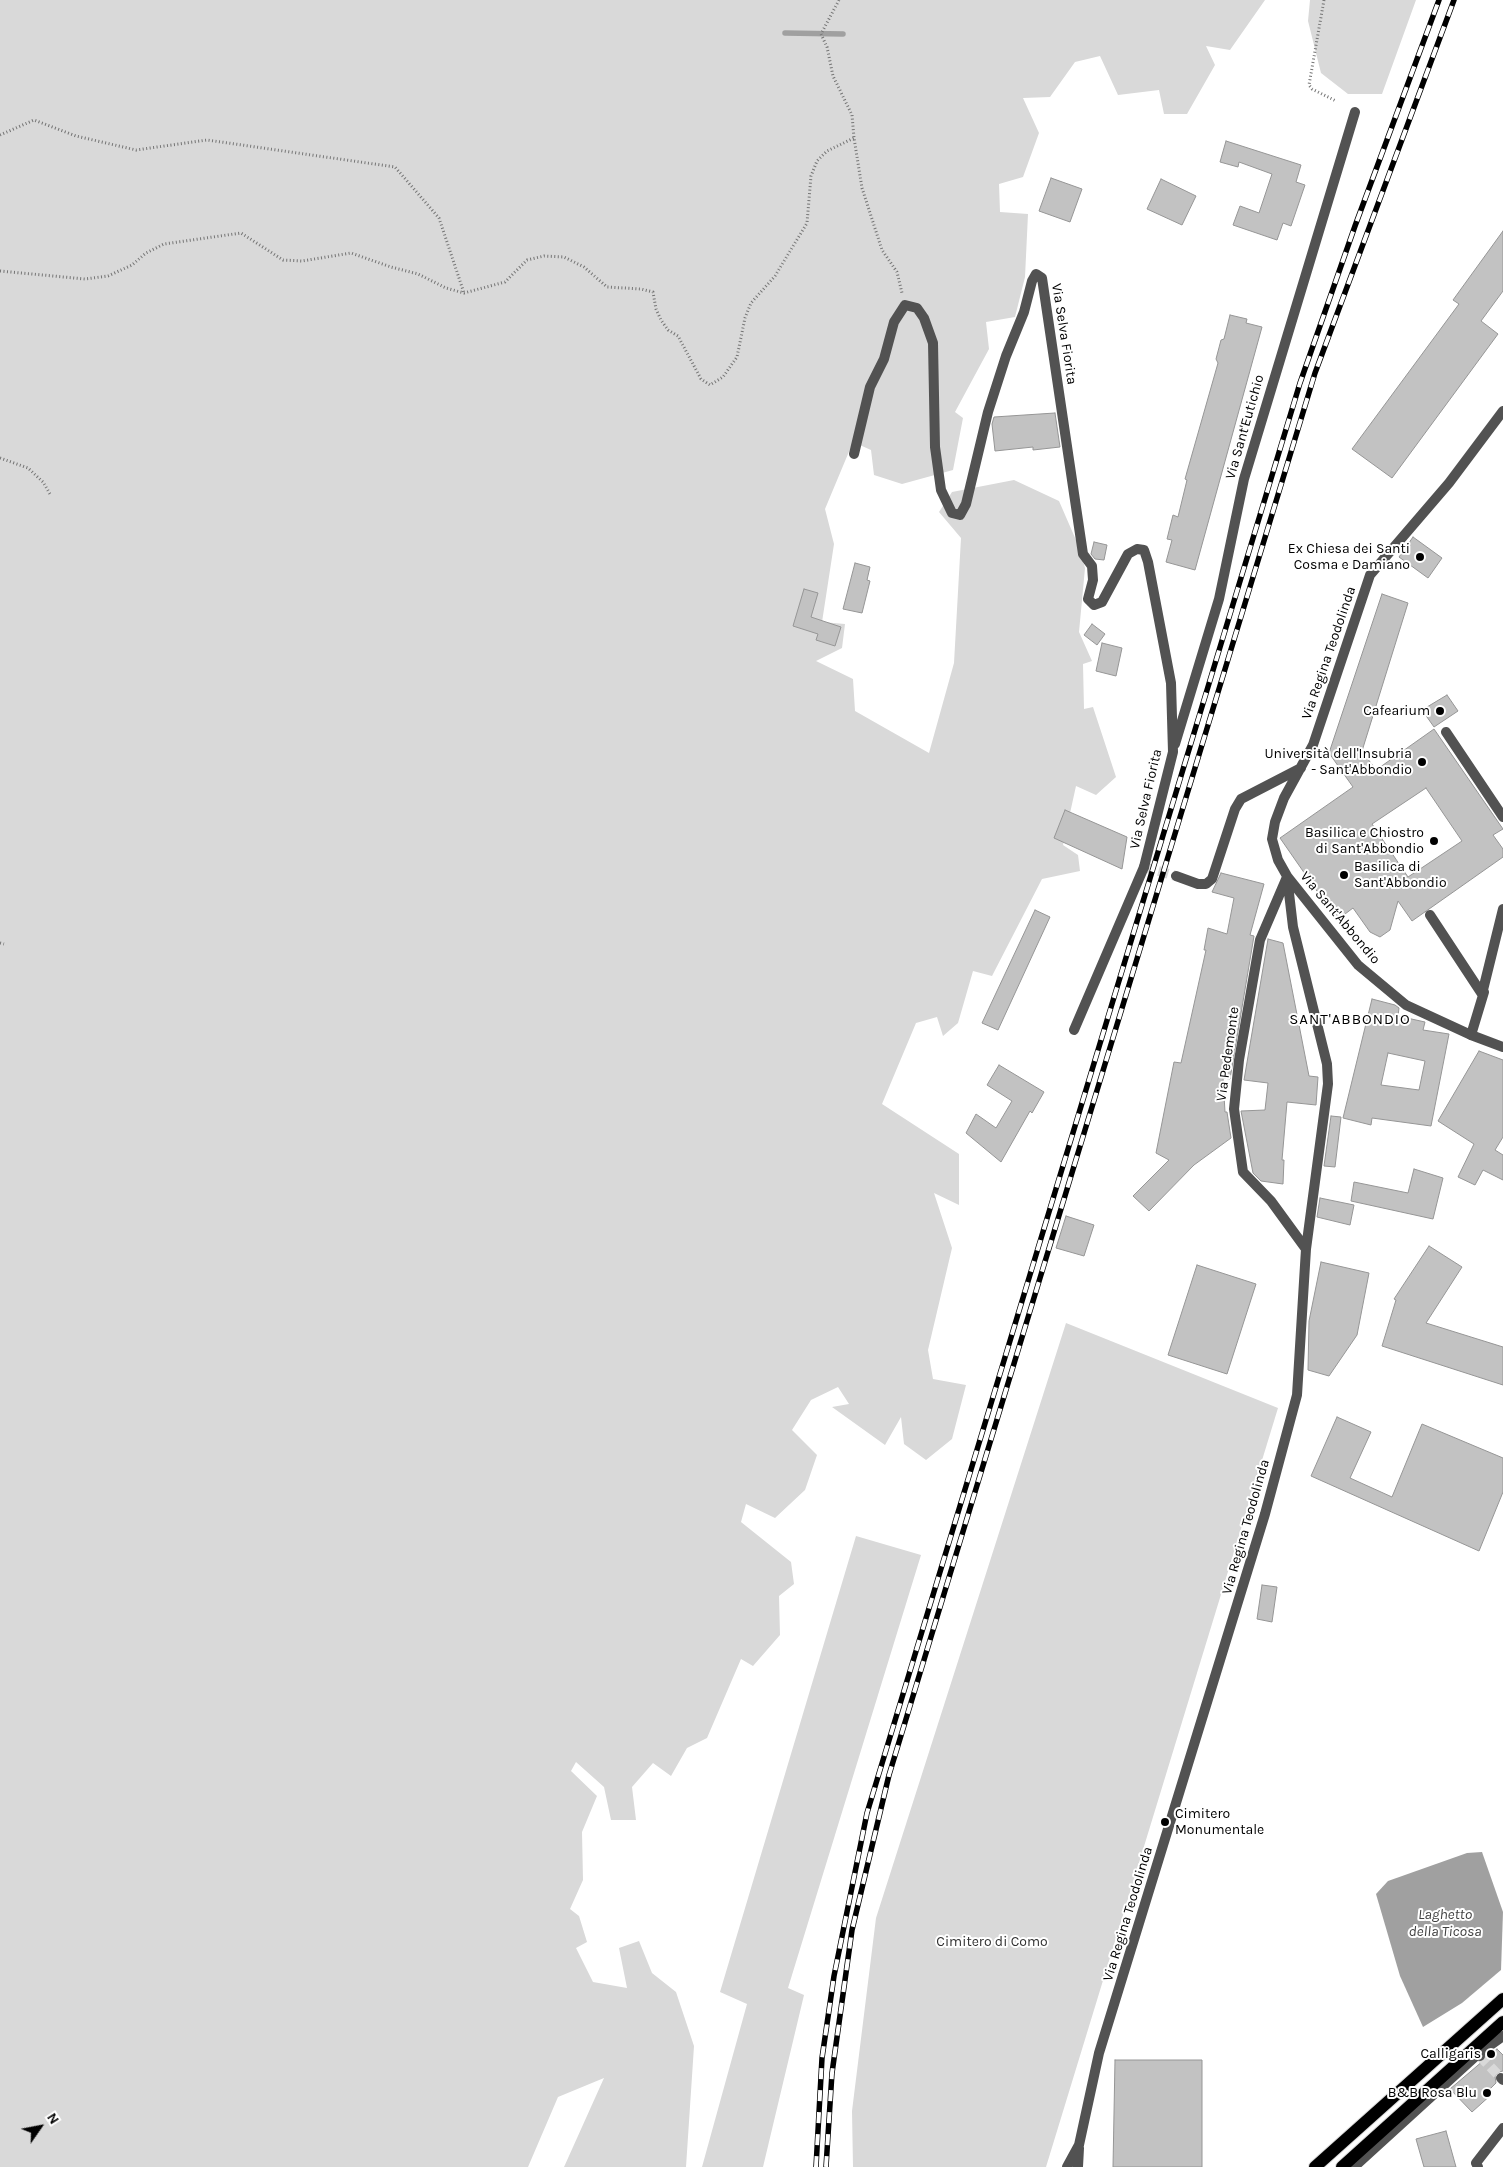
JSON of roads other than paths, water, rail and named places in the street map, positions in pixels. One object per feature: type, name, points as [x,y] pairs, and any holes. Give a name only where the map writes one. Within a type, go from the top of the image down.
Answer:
[{"type":"main road","points":[[1315,2167],[1503,1998]]},
{"type":"main road","points":[[1342,2167],[1503,2022]]},
{"type":"street","name":"Via Sant'Eutichio","points":[[1173,752],[1219,599],[1244,479],[1355,112]]},
{"type":"street","name":"Via Selva Fiorita","points":[[854,454],[870,387],[884,359],[894,322],[905,305],[917,308],[924,318],[933,344],[935,447],[941,490],[952,513],[960,515],[966,504],[988,412],[1003,363],[1024,312],[1032,281],[1036,274],[1042,278],[1084,554],[1092,566],[1093,580],[1088,599],[1094,605],[1102,602],[1128,554],[1136,549],[1144,550],[1148,562],[1171,683],[1173,752],[1144,866],[1074,1030]]},
{"type":"street","name":"Via Regina Teodolinda","points":[[1067,2167],[1079,2145],[1099,2053],[1265,1514],[1297,1395],[1306,1249],[1328,1084],[1327,1064],[1293,927],[1287,876],[1278,860],[1272,838],[1274,822],[1284,798],[1313,745],[1370,575],[1449,483],[1503,411]]},
{"type":"street","points":[[1446,732],[1503,817]]},
{"type":"street","points":[[1179,878],[1198,884],[1206,884],[1212,880],[1235,809],[1241,799],[1300,768]]},
{"type":"street","name":"Via Sant'Abbondio","points":[[1287,876],[1358,965],[1406,1005],[1471,1035],[1503,1047]]},
{"type":"street","name":"Via Pedemonte","points":[[1287,876],[1260,940],[1239,1060],[1234,1109],[1243,1172],[1271,1201],[1306,1249]]},
{"type":"street","points":[[1482,994],[1503,909]]},
{"type":"street","points":[[1430,915],[1482,994],[1484,992],[1471,1035]]},
{"type":"street","points":[[1354,2167],[1479,2055],[1503,2036]]},
{"type":"street","points":[[1478,2167],[1476,2163],[1503,2128]]},
{"type":"street","points":[[1078,2167],[1079,2145]]},
{"type":"water","name":"Laghetto della Ticosa","points":[[1482,1852],[1503,1912],[1501,1970],[1462,2003],[1423,2027],[1400,1976],[1376,1894],[1388,1881],[1467,1853]]},
{"type":"waterway","points":[[785,33],[843,34]]},
{"type":"tunnel","points":[[1144,867],[1176,876]]},
{"type":"tunnel","points":[[1480,2056],[1501,2078]]},
{"type":"railway","points":[[816,2167],[822,2058],[834,1976],[867,1813],[1300,383],[1355,226],[1439,0]]},
{"type":"railway","points":[[826,2167],[832,2073],[852,1930],[889,1775],[1315,373],[1454,0]]},
{"type":"place","name":"Ex Chiesa dei Santi Cosma e Damiano","points":[[1420,557]]},
{"type":"place","name":"Cafearium","points":[[1440,711]]},
{"type":"place","name":"Università dell'Insubria - Sant'Abbondio","points":[[1422,762]]},
{"type":"place","name":"Basilica e Chiostro di Sant'Abbondio","points":[[1434,841]]},
{"type":"place","name":"Basilica di Sant'Abbondio","points":[[1344,875]]},
{"type":"place","name":"Cimitero Monumentale","points":[[1165,1822]]},
{"type":"place","name":"Calligaris","points":[[1491,2054]]},
{"type":"place","name":"B&B Rosa Blu","points":[[1487,2093]]},
{"type":"district","name":"SANT'ABBONDIO","points":[[1350,1020]]},
{"type":"park label","name":"Cimitero di Como","points":[[992,1942]]}]
